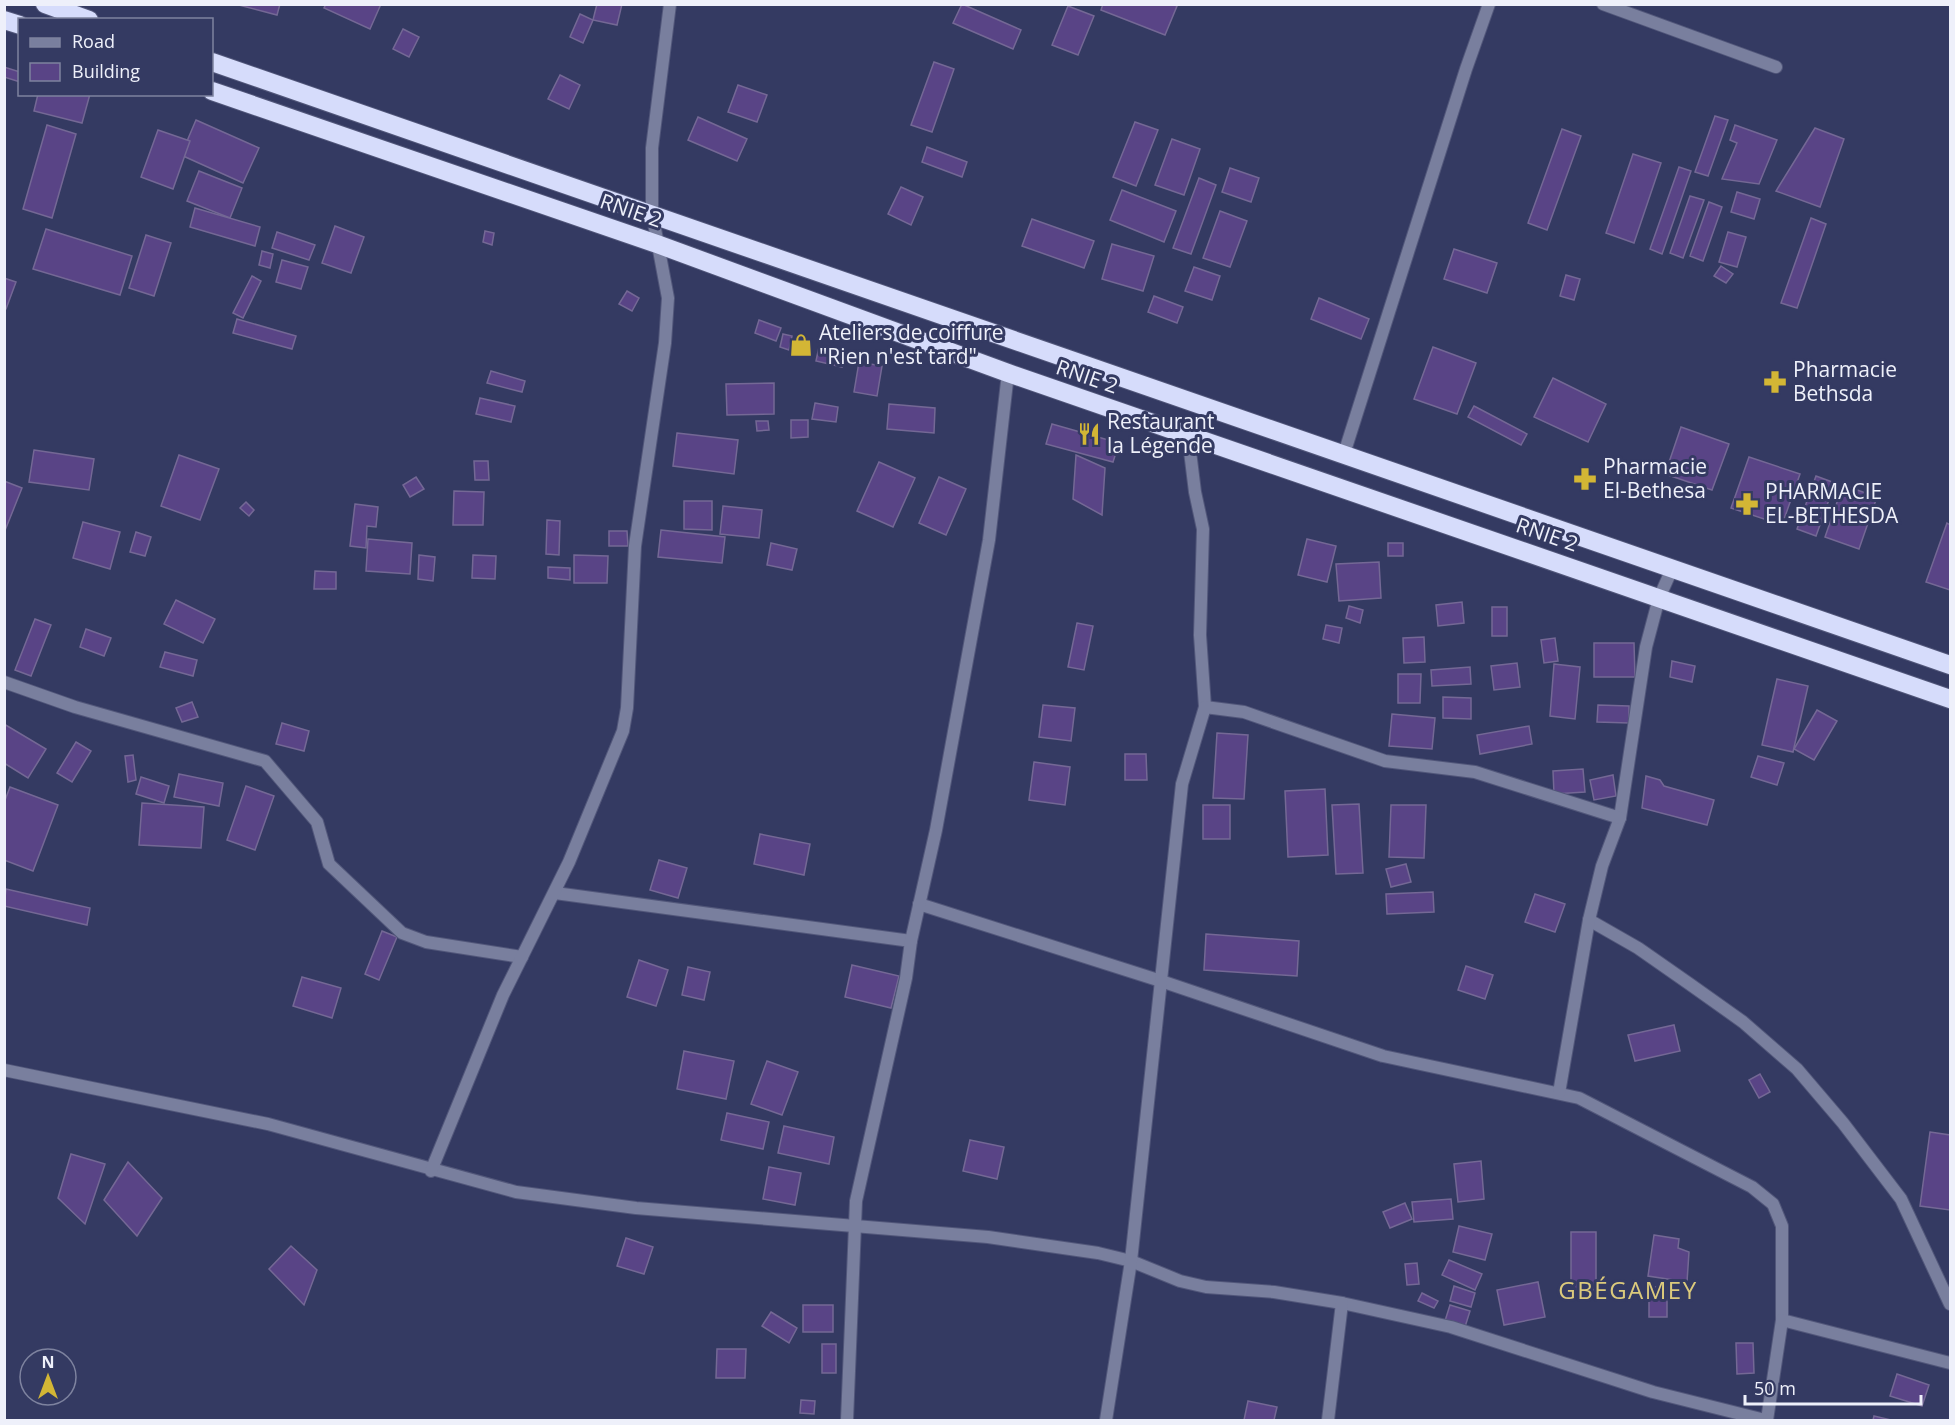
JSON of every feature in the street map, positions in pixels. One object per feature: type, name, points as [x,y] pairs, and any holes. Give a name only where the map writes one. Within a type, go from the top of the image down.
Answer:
[{"type":"highway","points":[[45,4],[84,18]]},
{"type":"highway","name":"RNIE 2","points":[[213,62],[652,213],[1343,457],[1950,665]]},
{"type":"highway","name":"RNIE 2","points":[[213,91],[657,244],[1008,373],[1950,699]]},
{"type":"street","points":[[431,1171],[478,1054],[522,957],[555,893],[623,731],[635,546],[665,344],[668,298],[652,213],[652,148],[670,4]]},
{"type":"street","points":[[1343,457],[1466,69],[1489,4]]},
{"type":"street","points":[[1604,4],[1776,68]]},
{"type":"street","points":[[847,1420],[853,1227],[873,1118],[906,978],[911,941],[936,830],[989,540],[1008,373]]},
{"type":"street","points":[[1106,1420],[1131,1261],[1182,784],[1205,707],[1200,635],[1203,529],[1195,492],[1188,435]]},
{"type":"street","points":[[1558,1093],[1589,920],[1602,866],[1620,818],[1646,648],[1659,598],[1672,569]]},
{"type":"street","points":[[4,682],[75,707],[265,761],[317,822],[329,864],[402,933],[426,942],[522,957]]},
{"type":"street","points":[[1205,707],[1244,712],[1385,761],[1475,772],[1620,818]]},
{"type":"street","points":[[555,893],[911,941]]},
{"type":"street","points":[[4,1070],[268,1124],[431,1171],[516,1192],[636,1208],[988,1237],[1098,1253],[1131,1261],[1180,1281],[1206,1287],[1274,1292],[1342,1303],[1451,1327],[1653,1392],[1766,1420],[1782,1320],[1782,1226],[1773,1204],[1752,1187],[1579,1098],[1383,1056],[1161,981],[919,904]]},
{"type":"street","points":[[1589,920],[1638,948],[1691,984],[1743,1022],[1797,1069],[1843,1123],[1901,1200],[1950,1304]]},
{"type":"street","points":[[1328,1420],[1342,1303]]},
{"type":"street","points":[[1782,1320],[1950,1363]]},
{"type":"building","points":[[235,4],[280,4],[277,15]]},
{"type":"building","points":[[326,4],[381,4],[370,29],[324,8]]},
{"type":"building","points":[[597,4],[622,4],[617,25],[593,20]]},
{"type":"building","points":[[962,4],[1021,30],[1013,49],[953,23]]},
{"type":"building","points":[[1103,4],[1173,4],[1177,6],[1165,35],[1101,10]]},
{"type":"building","points":[[1068,6],[1094,16],[1078,55],[1052,45]]},
{"type":"building","points":[[580,14],[593,20],[583,43],[570,37]]},
{"type":"building","points":[[403,29],[419,37],[409,57],[393,49]]},
{"type":"building","points":[[934,62],[954,69],[932,132],[911,125]]},
{"type":"building","points":[[4,67],[18,71],[18,81],[4,77]]},
{"type":"building","points":[[560,75],[580,85],[569,109],[548,99]]},
{"type":"building","points":[[738,85],[767,95],[757,122],[728,112]]},
{"type":"building","points":[[38,96],[89,96],[82,123],[34,111]]},
{"type":"building","points":[[1715,116],[1728,120],[1708,176],[1695,172]]},
{"type":"building","points":[[698,117],[747,139],[737,161],[688,140]]},
{"type":"building","points":[[196,120],[259,148],[243,183],[181,155]]},
{"type":"building","points":[[1135,122],[1158,130],[1136,186],[1113,177]]},
{"type":"building","points":[[47,125],[76,134],[52,218],[23,209]]},
{"type":"building","points":[[1735,125],[1777,140],[1759,184],[1722,179],[1737,143],[1730,140]]},
{"type":"building","points":[[1815,128],[1844,139],[1820,207],[1776,191]]},
{"type":"building","points":[[1562,129],[1581,136],[1547,230],[1528,223]]},
{"type":"building","points":[[158,130],[190,141],[173,189],[141,177]]},
{"type":"building","points":[[1172,139],[1200,149],[1184,195],[1155,185]]},
{"type":"building","points":[[927,147],[967,162],[962,177],[922,162]]},
{"type":"building","points":[[1633,154],[1661,163],[1634,243],[1606,233]]},
{"type":"building","points":[[1679,167],[1691,171],[1662,254],[1650,249]]},
{"type":"building","points":[[1230,168],[1259,178],[1251,202],[1222,192]]},
{"type":"building","points":[[199,171],[242,188],[230,218],[187,201]]},
{"type":"building","points":[[1199,178],[1216,185],[1191,254],[1173,248]]},
{"type":"building","points":[[901,187],[923,197],[911,225],[888,214]]},
{"type":"building","points":[[1122,190],[1176,211],[1164,242],[1110,220]]},
{"type":"building","points":[[1737,192],[1760,199],[1754,219],[1731,212]]},
{"type":"building","points":[[1690,196],[1704,200],[1683,258],[1670,253]]},
{"type":"building","points":[[1709,202],[1722,207],[1703,261],[1690,256]]},
{"type":"building","points":[[195,208],[260,227],[255,246],[190,227]]},
{"type":"building","points":[[1220,211],[1247,221],[1230,267],[1203,258]]},
{"type":"building","points":[[1811,218],[1826,224],[1797,308],[1781,303]]},
{"type":"building","points":[[1032,219],[1094,241],[1084,268],[1022,246]]},
{"type":"building","points":[[335,226],[364,237],[351,273],[322,263]]},
{"type":"building","points":[[46,229],[132,256],[120,295],[33,269]]},
{"type":"building","points":[[485,231],[494,233],[492,245],[483,242]]},
{"type":"building","points":[[277,232],[315,245],[309,260],[272,248]]},
{"type":"building","points":[[1728,232],[1746,237],[1737,267],[1719,262]]},
{"type":"building","points":[[146,235],[171,243],[154,296],[129,288]]},
{"type":"building","points":[[1112,244],[1154,256],[1143,291],[1102,279]]},
{"type":"building","points":[[1454,249],[1497,263],[1487,293],[1444,279]]},
{"type":"building","points":[[262,251],[273,254],[270,268],[259,265]]},
{"type":"building","points":[[282,260],[308,267],[301,289],[276,282]]},
{"type":"building","points":[[1721,266],[1733,274],[1726,283],[1714,276]]},
{"type":"building","points":[[1194,267],[1220,276],[1212,300],[1185,291]]},
{"type":"building","points":[[1566,275],[1580,279],[1574,300],[1560,296]]},
{"type":"building","points":[[252,276],[261,281],[243,318],[233,313]]},
{"type":"building","points":[[4,278],[16,282],[6,309],[4,309]]},
{"type":"building","points":[[627,291],[639,298],[632,311],[619,304]]},
{"type":"building","points":[[1154,296],[1183,307],[1177,323],[1148,312]]},
{"type":"building","points":[[1319,298],[1369,319],[1361,339],[1311,319]]},
{"type":"building","points":[[237,319],[296,336],[292,349],[233,333]]},
{"type":"building","points":[[759,320],[781,328],[776,341],[755,333]]},
{"type":"building","points":[[783,334],[792,336],[789,350],[780,347]]},
{"type":"building","points":[[819,347],[845,352],[842,367],[816,361]]},
{"type":"building","points":[[1433,347],[1476,363],[1457,414],[1414,399]]},
{"type":"building","points":[[859,362],[882,366],[877,396],[854,392]]},
{"type":"building","points":[[491,371],[525,381],[522,392],[487,383]]},
{"type":"building","points":[[1553,378],[1606,404],[1588,442],[1534,417]]},
{"type":"building","points":[[774,383],[774,414],[727,415],[726,384]]},
{"type":"building","points":[[480,398],[515,406],[511,422],[476,414]]},
{"type":"building","points":[[815,403],[838,407],[836,422],[812,419]]},
{"type":"building","points":[[889,404],[935,408],[934,433],[887,429]]},
{"type":"building","points":[[1474,406],[1527,434],[1521,445],[1468,417]]},
{"type":"building","points":[[791,420],[808,420],[808,437],[791,438]]},
{"type":"building","points":[[756,421],[768,421],[769,430],[757,431]]},
{"type":"building","points":[[1052,424],[1119,443],[1113,462],[1046,444]]},
{"type":"building","points":[[1681,427],[1729,444],[1712,490],[1665,474]]},
{"type":"building","points":[[677,433],[738,440],[734,474],[673,466]]},
{"type":"building","points":[[34,450],[94,459],[89,490],[29,482]]},
{"type":"building","points":[[179,455],[219,469],[200,520],[161,506]]},
{"type":"building","points":[[1076,455],[1105,468],[1102,515],[1073,499]]},
{"type":"building","points":[[1749,457],[1800,474],[1782,525],[1731,508]]},
{"type":"building","points":[[474,461],[488,461],[489,480],[475,480]]},
{"type":"building","points":[[879,462],[915,478],[893,527],[857,511]]},
{"type":"building","points":[[1816,476],[1835,483],[1816,536],[1797,529]]},
{"type":"building","points":[[416,477],[424,489],[410,497],[403,485]]},
{"type":"building","points":[[939,477],[966,489],[946,535],[919,523]]},
{"type":"building","points":[[4,481],[22,488],[4,533]]},
{"type":"building","points":[[1843,485],[1877,497],[1859,549],[1825,537]]},
{"type":"building","points":[[454,491],[484,492],[483,525],[453,525]]},
{"type":"building","points":[[684,501],[712,501],[712,530],[684,529]]},
{"type":"building","points":[[246,502],[254,510],[249,516],[240,508]]},
{"type":"building","points":[[355,504],[378,507],[376,527],[367,526],[366,548],[350,546]]},
{"type":"building","points":[[723,506],[762,510],[759,538],[720,534]]},
{"type":"building","points":[[547,520],[560,521],[559,555],[546,554]]},
{"type":"building","points":[[83,522],[120,532],[110,569],[73,558]]},
{"type":"building","points":[[1947,523],[1950,525],[1950,590],[1926,582]]},
{"type":"building","points":[[661,530],[725,537],[722,563],[658,557]]},
{"type":"building","points":[[609,531],[627,531],[628,546],[609,546]]},
{"type":"building","points":[[136,532],[151,537],[145,556],[130,552]]},
{"type":"building","points":[[368,539],[412,543],[410,574],[366,571]]},
{"type":"building","points":[[1307,539],[1336,546],[1327,582],[1298,575]]},
{"type":"building","points":[[771,543],[797,549],[792,570],[767,565]]},
{"type":"building","points":[[1388,543],[1403,543],[1403,556],[1388,556]]},
{"type":"building","points":[[419,555],[435,557],[433,581],[418,579]]},
{"type":"building","points":[[473,555],[496,556],[495,579],[472,578]]},
{"type":"building","points":[[574,555],[608,556],[607,583],[574,583]]},
{"type":"building","points":[[1379,562],[1381,598],[1339,601],[1336,564]]},
{"type":"building","points":[[548,567],[570,568],[570,580],[548,578]]},
{"type":"building","points":[[315,571],[336,572],[336,589],[314,589]]},
{"type":"building","points":[[176,600],[215,619],[203,643],[164,624]]},
{"type":"building","points":[[1462,602],[1464,623],[1438,626],[1436,605]]},
{"type":"building","points":[[1349,606],[1363,610],[1360,623],[1346,618]]},
{"type":"building","points":[[1492,607],[1507,607],[1507,636],[1492,636]]},
{"type":"building","points":[[35,619],[51,625],[31,676],[15,670]]},
{"type":"building","points":[[1077,623],[1093,626],[1084,670],[1068,667]]},
{"type":"building","points":[[1326,625],[1342,628],[1339,643],[1323,639]]},
{"type":"building","points":[[86,629],[111,638],[104,656],[80,647]]},
{"type":"building","points":[[1424,637],[1425,662],[1404,663],[1403,638]]},
{"type":"building","points":[[1555,638],[1558,661],[1544,663],[1541,640]]},
{"type":"building","points":[[1594,643],[1634,643],[1635,677],[1594,677]]},
{"type":"building","points":[[165,652],[197,660],[193,676],[160,667]]},
{"type":"building","points":[[1672,661],[1695,666],[1692,682],[1670,677]]},
{"type":"building","points":[[1517,663],[1520,687],[1494,690],[1491,666]]},
{"type":"building","points":[[1554,664],[1580,667],[1575,719],[1550,716]]},
{"type":"building","points":[[1470,667],[1471,684],[1432,686],[1431,670]]},
{"type":"building","points":[[1398,674],[1421,674],[1420,703],[1398,703]]},
{"type":"building","points":[[1777,679],[1808,686],[1793,752],[1762,745]]},
{"type":"building","points":[[1443,697],[1471,698],[1471,719],[1443,718]]},
{"type":"building","points":[[192,702],[198,717],[182,722],[176,708]]},
{"type":"building","points":[[1043,705],[1075,708],[1071,741],[1039,737]]},
{"type":"building","points":[[1598,705],[1629,706],[1629,723],[1597,722]]},
{"type":"building","points":[[1817,710],[1837,721],[1814,760],[1794,749]]},
{"type":"building","points":[[1392,714],[1435,718],[1432,749],[1389,746]]},
{"type":"building","points":[[282,723],[309,731],[304,751],[276,744]]},
{"type":"building","points":[[4,724],[46,749],[28,778],[4,763]]},
{"type":"building","points":[[1529,726],[1532,744],[1480,754],[1477,735]]},
{"type":"building","points":[[1217,733],[1248,735],[1244,799],[1213,798]]},
{"type":"building","points":[[76,742],[91,751],[72,782],[57,773]]},
{"type":"building","points":[[1125,754],[1146,754],[1147,780],[1125,780]]},
{"type":"building","points":[[133,755],[136,780],[128,782],[125,756]]},
{"type":"building","points":[[1758,756],[1784,763],[1777,785],[1751,777]]},
{"type":"building","points":[[1034,762],[1070,767],[1065,805],[1029,800]]},
{"type":"building","points":[[1583,769],[1585,792],[1554,794],[1553,771]]},
{"type":"building","points":[[179,774],[223,783],[219,806],[174,797]]},
{"type":"building","points":[[1613,775],[1616,796],[1594,800],[1590,780]]},
{"type":"building","points":[[1646,776],[1660,780],[1664,786],[1714,800],[1707,825],[1642,808]]},
{"type":"building","points":[[141,777],[169,786],[164,803],[136,794]]},
{"type":"building","points":[[246,786],[274,796],[255,850],[227,840]]},
{"type":"building","points":[[10,787],[58,805],[33,871],[4,860],[4,803]]},
{"type":"building","points":[[1325,789],[1328,855],[1288,857],[1285,791]]},
{"type":"building","points":[[142,803],[204,807],[201,848],[139,845]]},
{"type":"building","points":[[1359,804],[1363,873],[1336,874],[1332,805]]},
{"type":"building","points":[[1203,805],[1230,805],[1230,839],[1203,839]]},
{"type":"building","points":[[1391,805],[1426,805],[1424,858],[1389,857]]},
{"type":"building","points":[[760,834],[810,844],[804,875],[754,864]]},
{"type":"building","points":[[659,860],[687,868],[678,898],[650,890]]},
{"type":"building","points":[[1406,864],[1411,882],[1391,887],[1386,869]]},
{"type":"building","points":[[6,889],[90,908],[87,925],[4,906]]},
{"type":"building","points":[[1433,892],[1434,912],[1387,914],[1386,894]]},
{"type":"building","points":[[1535,894],[1565,904],[1555,932],[1525,922]]},
{"type":"building","points":[[382,931],[397,937],[379,980],[365,974]]},
{"type":"building","points":[[1206,934],[1299,941],[1297,976],[1204,970]]},
{"type":"building","points":[[639,960],[668,970],[656,1006],[627,997]]},
{"type":"building","points":[[852,965],[899,976],[891,1008],[845,997]]},
{"type":"building","points":[[1466,966],[1493,975],[1485,999],[1458,990]]},
{"type":"building","points":[[688,967],[710,972],[704,1000],[682,995]]},
{"type":"building","points":[[302,977],[341,988],[332,1018],[293,1006]]},
{"type":"building","points":[[1674,1025],[1680,1051],[1635,1061],[1628,1035]]},
{"type":"building","points":[[684,1051],[734,1061],[726,1099],[677,1089]]},
{"type":"building","points":[[767,1061],[798,1072],[782,1115],[751,1104]]},
{"type":"building","points":[[1760,1074],[1770,1092],[1759,1098],[1749,1080]]},
{"type":"building","points":[[727,1113],[769,1122],[763,1149],[721,1140]]},
{"type":"building","points":[[784,1126],[834,1137],[829,1164],[778,1153]]},
{"type":"building","points":[[1930,1132],[1950,1135],[1950,1210],[1920,1206]]},
{"type":"building","points":[[970,1140],[1004,1147],[997,1179],[963,1171]]},
{"type":"building","points":[[71,1154],[105,1164],[85,1224],[58,1198]]},
{"type":"building","points":[[1481,1161],[1484,1199],[1458,1202],[1454,1164]]},
{"type":"building","points":[[128,1162],[162,1198],[137,1236],[104,1200]]},
{"type":"building","points":[[769,1167],[801,1173],[795,1205],[763,1199]]},
{"type":"building","points":[[1451,1199],[1453,1219],[1414,1222],[1412,1202]]},
{"type":"building","points":[[1405,1203],[1412,1219],[1390,1228],[1383,1212]]},
{"type":"building","points":[[1459,1226],[1492,1234],[1485,1260],[1453,1252]]},
{"type":"building","points":[[1571,1232],[1596,1232],[1596,1290],[1571,1290]]},
{"type":"building","points":[[1654,1235],[1679,1239],[1678,1248],[1689,1252],[1687,1282],[1648,1276]]},
{"type":"building","points":[[626,1238],[653,1247],[644,1274],[617,1266]]},
{"type":"building","points":[[291,1246],[317,1270],[304,1305],[269,1269]]},
{"type":"building","points":[[1449,1260],[1482,1274],[1475,1290],[1442,1275]]},
{"type":"building","points":[[1417,1263],[1419,1284],[1407,1285],[1405,1264]]},
{"type":"building","points":[[1538,1282],[1545,1317],[1504,1325],[1497,1290]]},
{"type":"building","points":[[1454,1286],[1475,1293],[1471,1307],[1450,1301]]},
{"type":"building","points":[[1649,1287],[1667,1287],[1667,1317],[1649,1317]]},
{"type":"building","points":[[1422,1293],[1438,1301],[1434,1308],[1418,1301]]},
{"type":"building","points":[[803,1305],[833,1305],[833,1332],[803,1332]]},
{"type":"building","points":[[1450,1305],[1470,1311],[1464,1330],[1444,1324]]},
{"type":"building","points":[[771,1312],[797,1328],[789,1343],[762,1326]]},
{"type":"building","points":[[1736,1343],[1753,1343],[1754,1373],[1737,1374]]},
{"type":"building","points":[[822,1344],[836,1344],[836,1373],[822,1373]]},
{"type":"building","points":[[717,1349],[746,1349],[745,1378],[716,1378]]},
{"type":"building","points":[[1897,1374],[1929,1385],[1922,1406],[1890,1396]]},
{"type":"building","points":[[801,1400],[815,1401],[814,1414],[800,1413]]},
{"type":"building","points":[[1248,1401],[1277,1407],[1274,1420],[1244,1420]]},
{"type":"building","points":[[1874,1416],[1891,1420],[1873,1420]]},
{"type":"place","name":"Ateliers de coiffure \"Rien n'est tard\"","points":[[801,345]]},
{"type":"place","name":"Pharmacie Bethsda","points":[[1775,382]]},
{"type":"place","name":"Restaurant la Légende","points":[[1089,434]]},
{"type":"place","name":"Pharmacie El-Bethesa","points":[[1585,479]]},
{"type":"place","name":"PHARMACIE EL-BETHESDA","points":[[1747,504]]},
{"type":"district","name":"GBÉGAMEY","points":[[1628,1291]]}]
